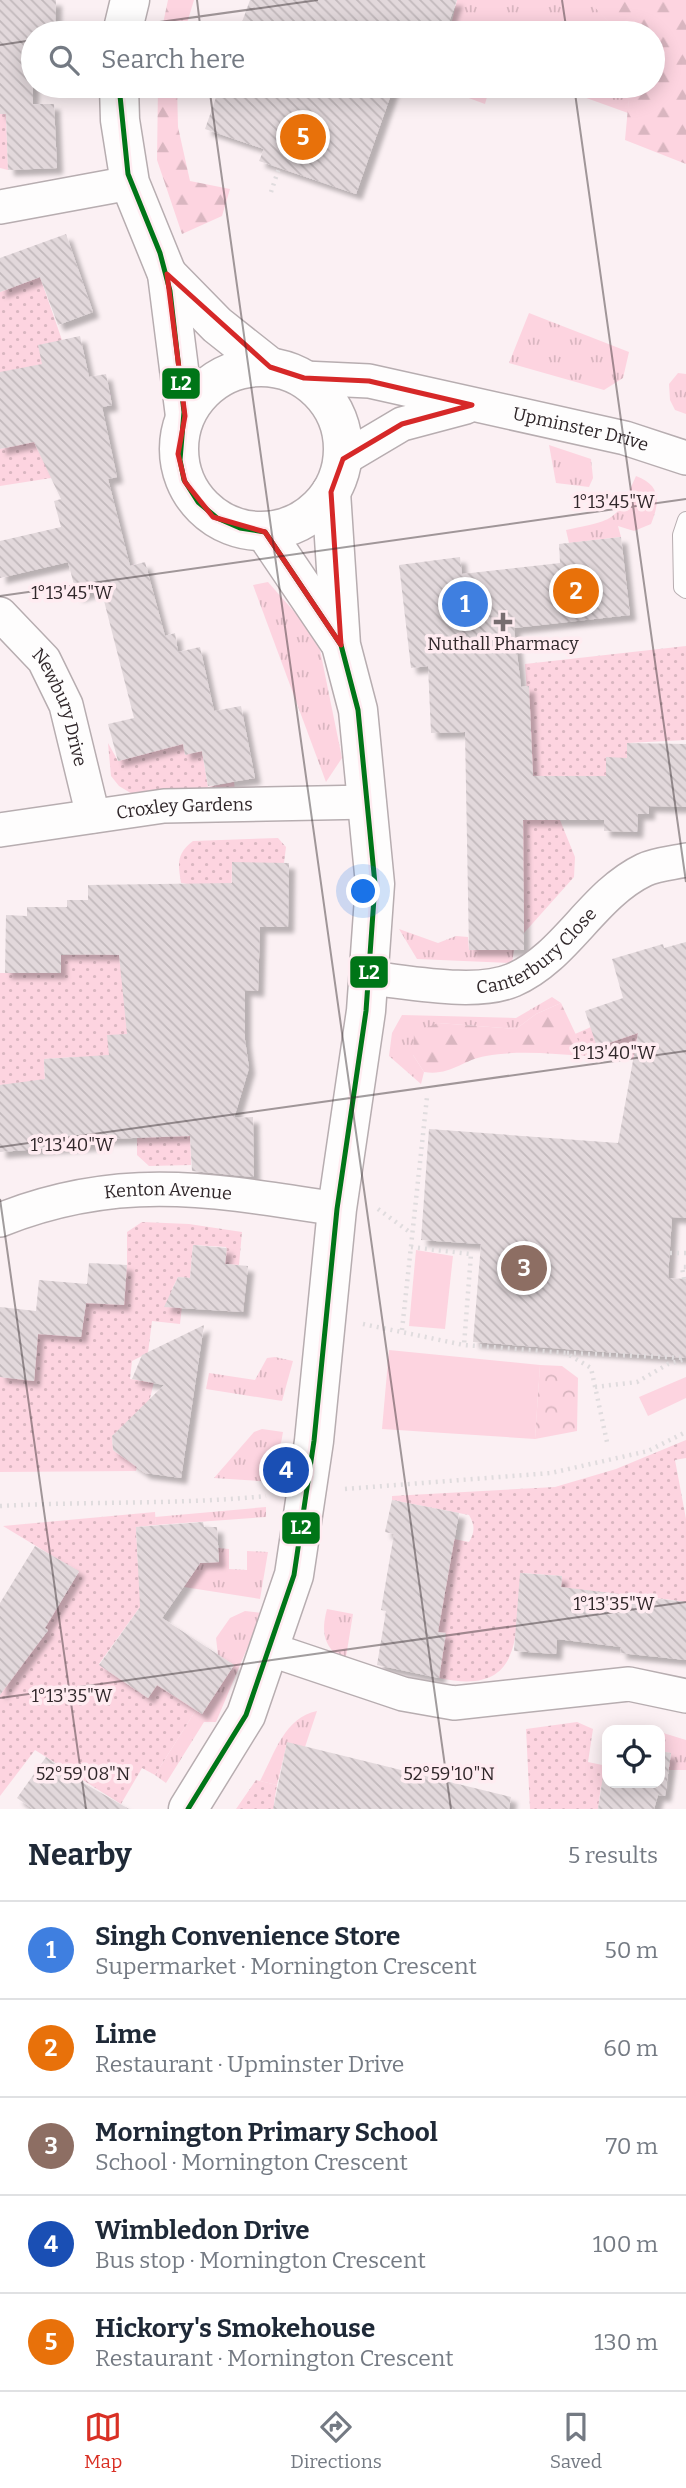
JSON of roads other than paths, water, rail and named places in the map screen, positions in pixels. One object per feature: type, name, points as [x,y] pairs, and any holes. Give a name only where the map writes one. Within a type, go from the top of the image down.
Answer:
[{"type":"street","points":[[113,0],[115,21]]},
{"type":"street","points":[[125,21],[130,0]]},
{"type":"street","points":[[119,98],[130,183],[167,274],[185,416],[178,454],[185,482],[201,506],[229,525],[265,532],[280,530],[308,517],[337,476]]},
{"type":"street","points":[[0,207],[130,183]]},
{"type":"street","points":[[167,274],[217,325],[326,398],[339,421],[343,439],[337,476],[341,645],[358,710],[375,884],[353,1206],[294,1575],[246,1715],[188,1809]]},
{"type":"street","points":[[185,416],[194,400],[215,381],[249,367],[287,373]]},
{"type":"street","name":"Upminster Drive","points":[[287,373],[369,381],[472,405],[514,411],[625,438],[686,458]]},
{"type":"street","name":"Upminster Drive","points":[[337,476],[402,424],[472,405]]},
{"type":"street","points":[[265,532],[341,645]]},
{"type":"street","name":"Newbury Drive","points":[[0,614],[44,660],[66,705],[93,816]]},
{"type":"street","name":"Croxley Gardens","points":[[0,830],[164,806],[369,802]]},
{"type":"street","name":"Canterbury Close","points":[[369,978],[476,987],[512,981],[539,964],[622,882],[647,868],[686,860]]},
{"type":"street","name":"Kenton Avenue","points":[[0,1220],[35,1206],[89,1192],[156,1188],[353,1206]]},
{"type":"street","points":[[269,1649],[402,1694],[454,1703],[629,1684],[686,1696]]},
{"type":"lane","points":[[686,520],[681,535],[682,587],[686,590]]},
{"type":"place","name":"Hickory's Smokehouse","points":[[303,137]]},
{"type":"place","name":"Lime","points":[[576,591]]},
{"type":"place","name":"Singh Convenience Store","points":[[465,604]]},
{"type":"place","name":"Nuthall Pharmacy","points":[[503,622]]},
{"type":"place","name":"Mornington Primary School","points":[[524,1268]]},
{"type":"place","name":"Wimbledon Drive","points":[[286,1470]]}]
